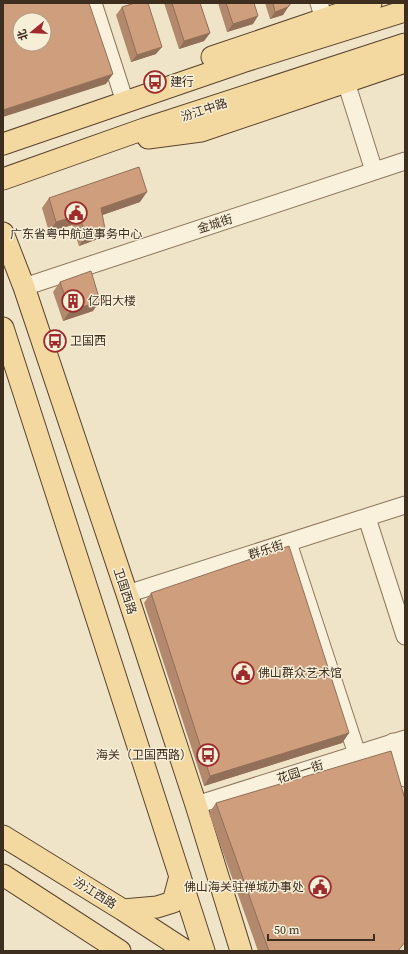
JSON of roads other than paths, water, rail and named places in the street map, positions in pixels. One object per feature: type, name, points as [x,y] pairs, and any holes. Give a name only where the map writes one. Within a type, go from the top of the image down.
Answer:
[{"type":"main road","points":[[169,87],[212,57],[321,11],[371,3]]},
{"type":"main road","points":[[3,144],[249,60],[405,10]]},
{"type":"main road","name":"汾江中路","points":[[3,179],[152,127],[405,44]]},
{"type":"main road","points":[[104,144],[201,131],[405,62]]},
{"type":"main road","name":"卫国西路","points":[[3,233],[24,287],[127,594],[196,805],[241,951]]},
{"type":"main road","points":[[3,328],[204,951]]},
{"type":"main road","name":"汾江西路","points":[[3,836],[186,951]]},
{"type":"main road","points":[[3,875],[120,951]]},
{"type":"main road","points":[[123,910],[157,907],[173,902],[180,876]]},
{"type":"street","points":[[93,3],[125,102]]},
{"type":"street","points":[[346,82],[374,171]]},
{"type":"street","name":"金城街","points":[[24,287],[405,161]]},
{"type":"street","name":"群乐街","points":[[127,594],[405,505]]},
{"type":"street","points":[[366,518],[405,636]]},
{"type":"street","points":[[288,543],[357,754]]},
{"type":"street","points":[[399,740],[405,778]]},
{"type":"street","name":"花园一街","points":[[196,805],[399,740]]},
{"type":"place","name":"建行","points":[[155,82]]},
{"type":"place","name":"广东省粤中航道事务中心","points":[[76,213]]},
{"type":"place","name":"亿阳大楼","points":[[73,301]]},
{"type":"place","name":"卫国西","points":[[55,341]]},
{"type":"place","name":"佛山群众艺术馆","points":[[243,673]]},
{"type":"place","name":"海关（卫国西路）","points":[[208,755]]},
{"type":"place","name":"佛山海关驻禅城办事处","points":[[320,887]]}]
